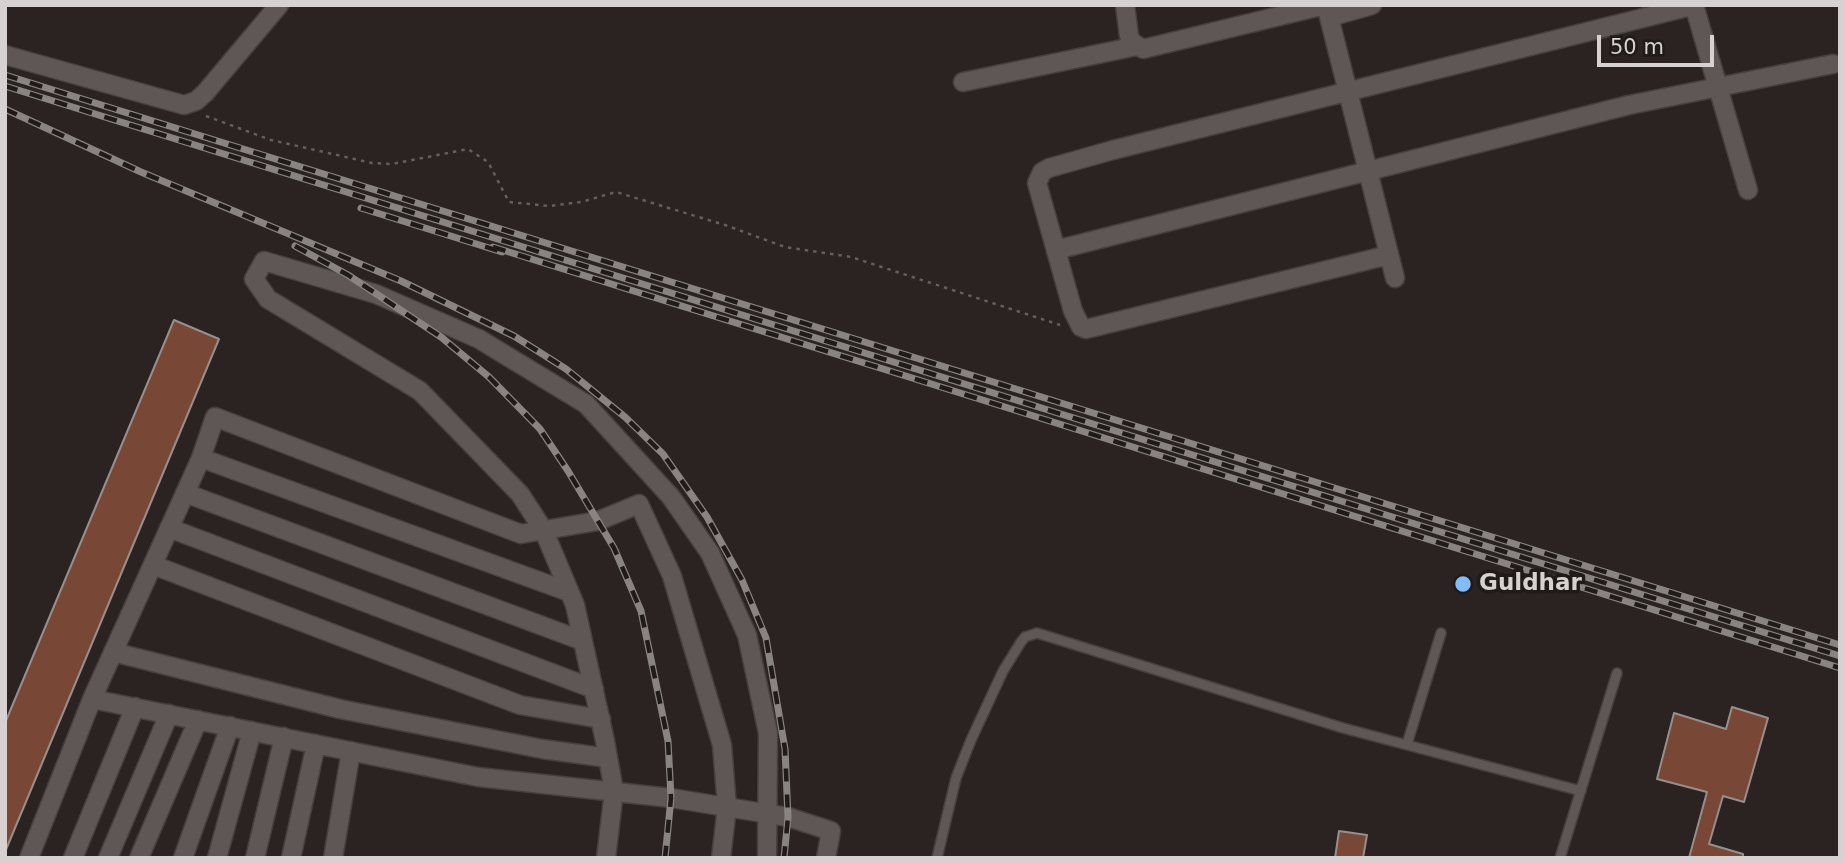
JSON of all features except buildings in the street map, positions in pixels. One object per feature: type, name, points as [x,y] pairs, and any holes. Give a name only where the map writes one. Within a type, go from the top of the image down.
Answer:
[{"type":"street","points":[[5,55],[184,105],[196,102],[205,93],[279,5]]},
{"type":"street","points":[[1125,5],[1129,36],[1137,47]]},
{"type":"street","points":[[963,82],[1137,47],[1154,48],[1327,9],[1372,5]]},
{"type":"street","points":[[1389,255],[1086,329],[1080,325],[1055,250],[1037,183],[1042,172],[1113,150],[1694,5],[1748,190]]},
{"type":"street","points":[[1327,9],[1350,91],[1395,278]]},
{"type":"street","points":[[1055,250],[1370,173],[1590,114],[1833,64]]},
{"type":"street","points":[[606,858],[614,791],[601,719],[569,592],[544,531],[520,494],[420,391],[268,299],[254,279],[264,261],[376,294],[479,340],[586,404],[671,497],[710,553],[747,635],[768,733],[770,814],[767,858]]},
{"type":"street","points":[[29,858],[92,699],[201,458],[215,417],[522,534],[598,521],[639,504],[672,576],[722,745],[727,807],[721,858]]},
{"type":"street","points":[[201,458],[569,592]]},
{"type":"street","points":[[185,493],[583,641]]},
{"type":"street","points":[[169,528],[594,689]]},
{"type":"street","points":[[153,565],[520,705],[601,719]]},
{"type":"street","points":[[113,652],[340,709],[542,749],[608,758]]},
{"type":"street","points":[[92,699],[478,776],[614,791],[770,814],[831,831],[826,858]]},
{"type":"street","points":[[73,858],[135,707]]},
{"type":"street","points":[[108,858],[169,714]]},
{"type":"street","points":[[139,858],[198,720]]},
{"type":"street","points":[[183,858],[230,726]]},
{"type":"street","points":[[217,858],[252,731]]},
{"type":"street","points":[[255,858],[284,737]]},
{"type":"street","points":[[291,858],[316,744]]},
{"type":"street","points":[[333,858],[351,751]]},
{"type":"lane","points":[[937,858],[956,778],[971,740],[1003,671],[1021,642],[1037,633],[1343,728],[1581,791]]},
{"type":"lane","points":[[1407,744],[1441,633]]},
{"type":"lane","points":[[1560,858],[1617,673]]},
{"type":"path","points":[[184,105],[271,141],[372,163],[392,164],[468,149],[488,162],[509,202],[549,206],[616,192],[725,225],[785,247],[851,257],[1008,310],[1060,325],[1080,325]]},
{"type":"railway","points":[[5,75],[1840,645]]},
{"type":"railway","points":[[5,86],[1840,656]]},
{"type":"railway","points":[[5,109],[141,172],[401,281],[514,336],[566,369],[625,417],[663,454],[707,517],[742,580],[766,638],[785,749],[788,817],[784,858]]},
{"type":"railway","points":[[361,208],[502,252]]},
{"type":"railway","points":[[295,246],[348,275],[441,337],[489,377],[540,429],[568,471],[614,548],[641,611],[668,741],[671,798],[665,858]]},
{"type":"railway","points":[[493,247],[1840,668]]},
{"type":"place","name":"Guldhar","points":[[1463,584]]}]
